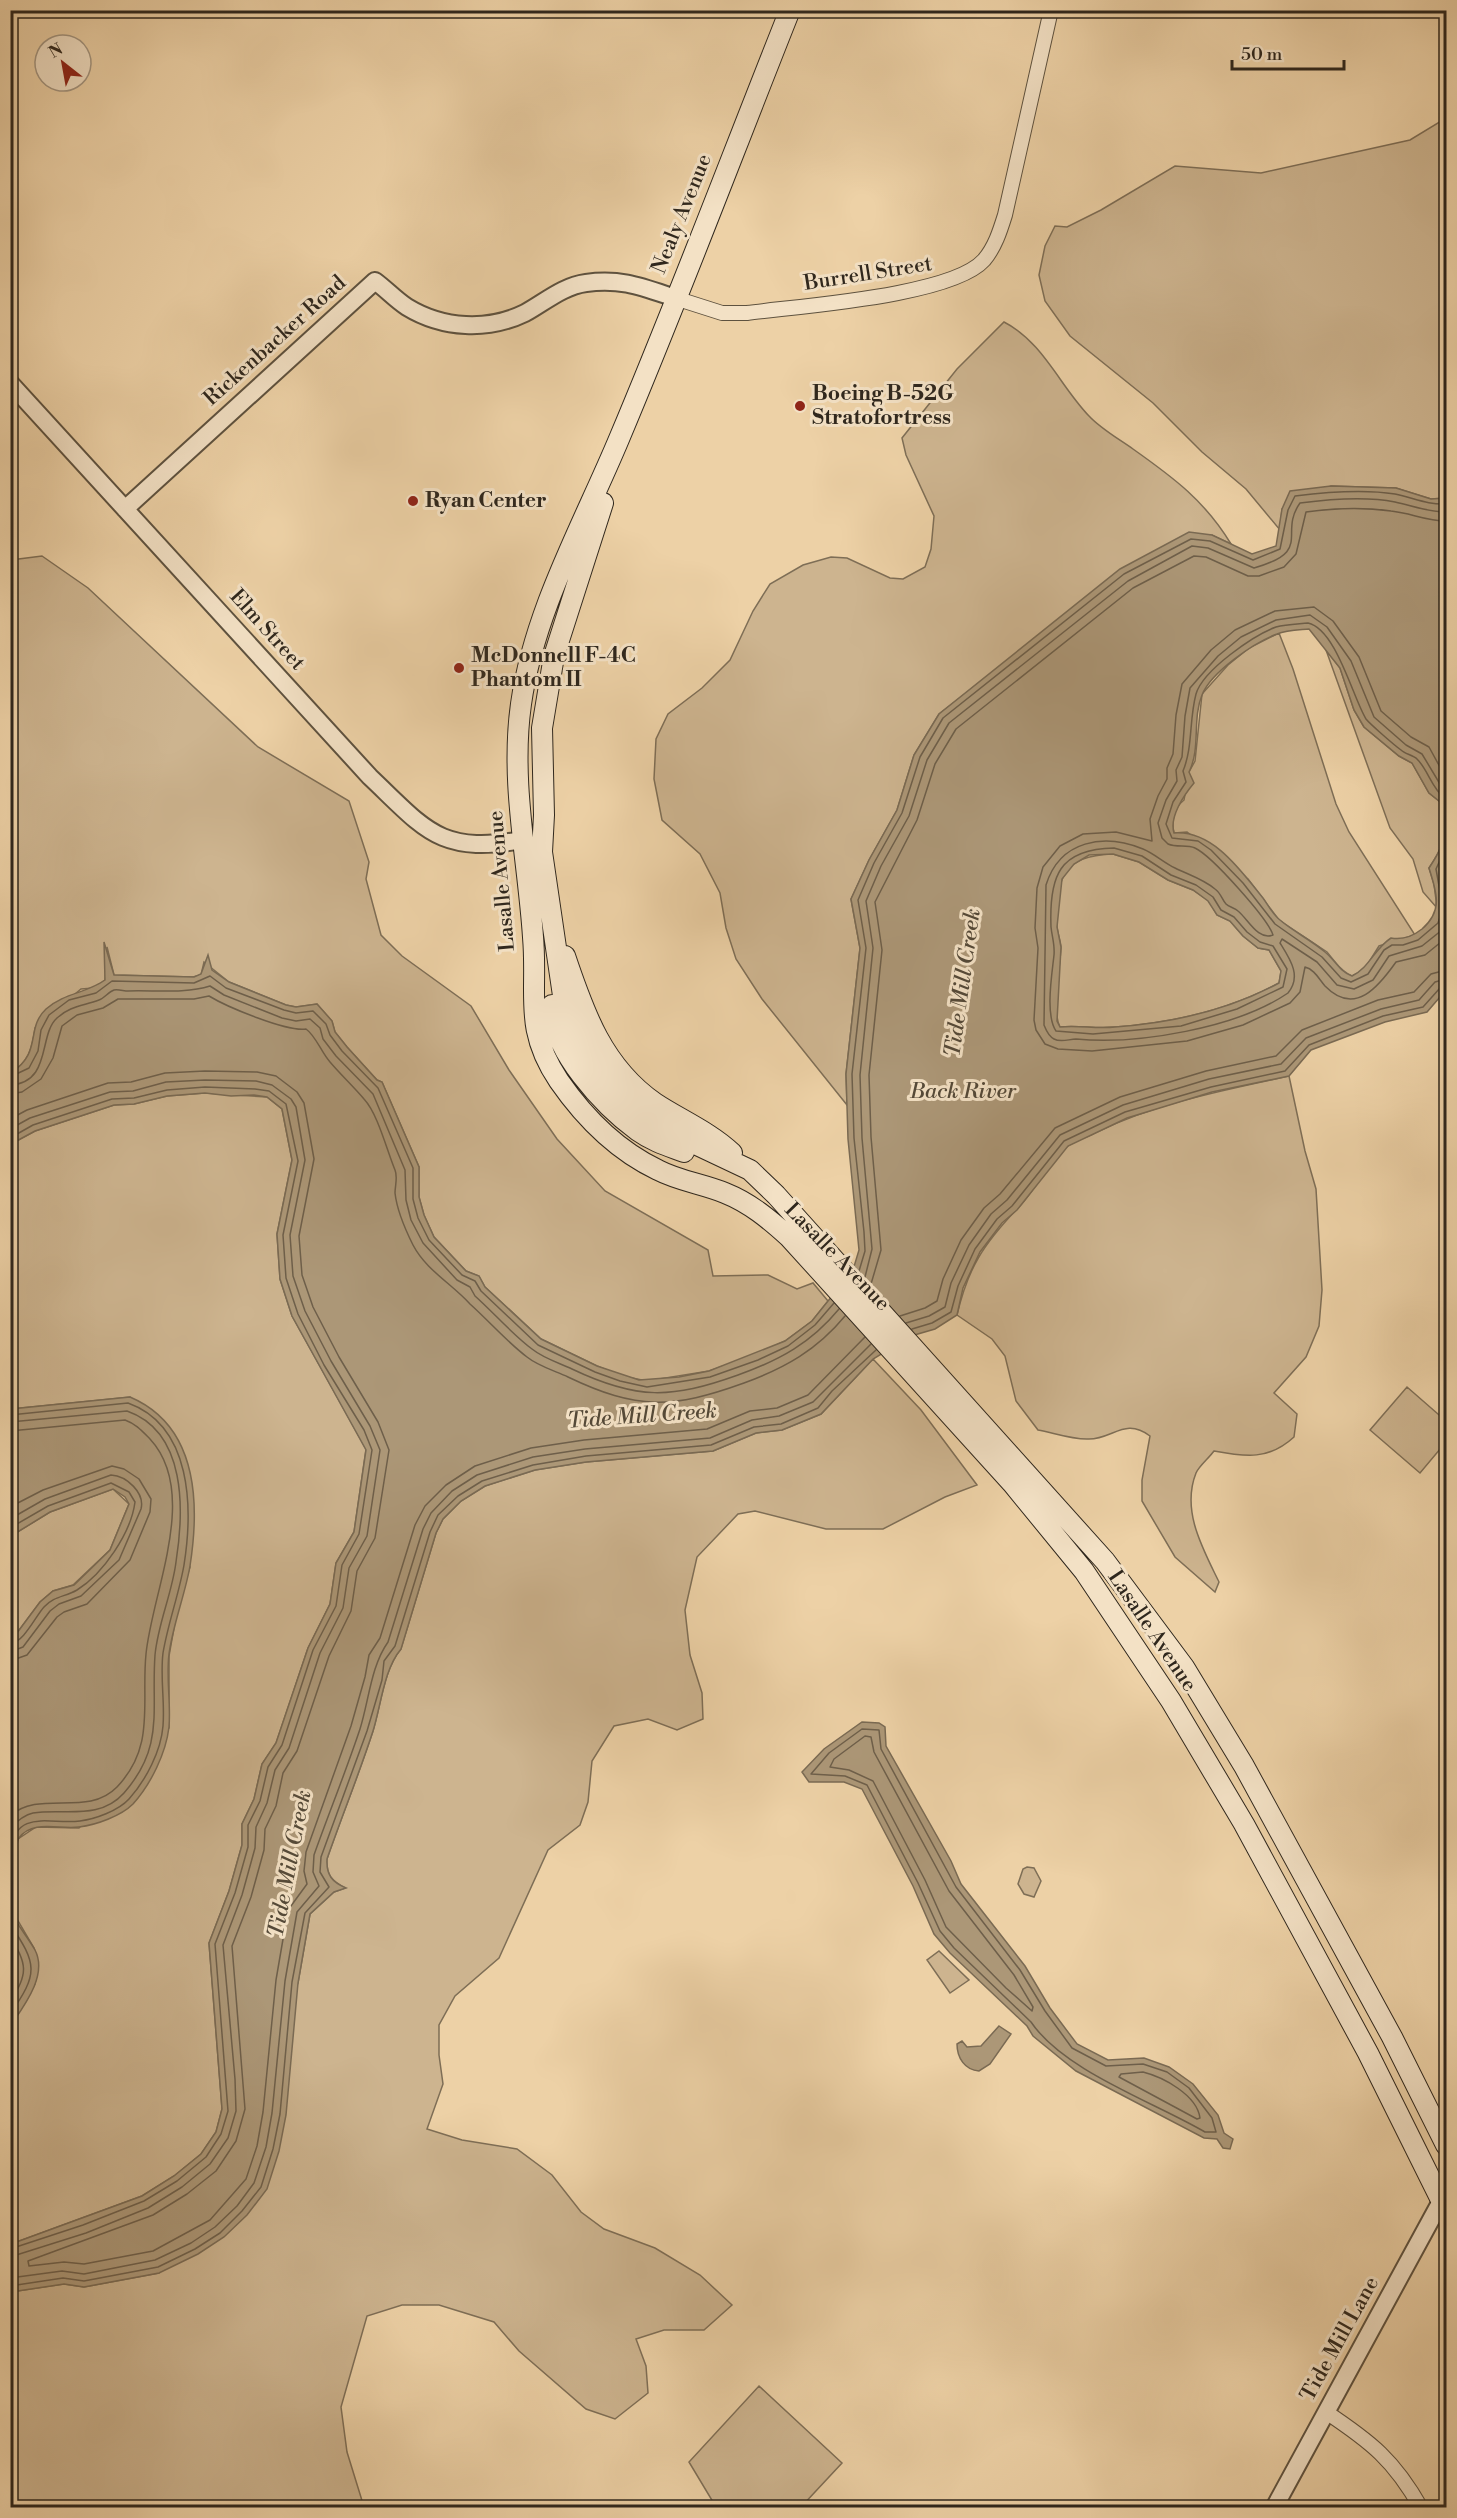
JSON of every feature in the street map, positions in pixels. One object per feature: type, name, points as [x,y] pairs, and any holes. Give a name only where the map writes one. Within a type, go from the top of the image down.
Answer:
[{"type":"main road","name":"Nealy Avenue","points":[[620,436],[790,10]]},
{"type":"main road","name":"Lasalle Avenue","points":[[620,436],[554,588],[526,675],[521,704],[517,761],[534,941],[533,1016],[543,1053],[560,1082],[593,1123],[633,1156],[676,1178],[743,1201],[829,1266]]},
{"type":"main road","name":"Lasalle Avenue","points":[[620,436],[607,492],[554,656],[546,692],[542,728],[544,815],[542,852],[566,1016],[607,1082],[626,1103],[657,1126],[750,1170],[776,1195],[829,1266],[930,1377],[1105,1561],[1184,1667],[1284,1839],[1392,2037],[1446,2145]]},
{"type":"main road","name":"Lasalle Avenue","points":[[551,917],[552,1010],[562,1042],[594,1091],[647,1136],[726,1168],[776,1195]]},
{"type":"main road","name":"Lasalle Avenue","points":[[930,1377],[1084,1571],[1171,1701],[1278,1886],[1445,2201]]},
{"type":"street","name":"Burrell Street","points":[[675,298],[722,313],[747,314],[925,288],[955,279],[970,271],[984,260],[996,241],[1005,215],[1051,10]]},
{"type":"street","name":"Rickenbacker Road","points":[[125,509],[375,281],[407,307],[439,321],[469,326],[499,323],[525,312],[552,295],[584,283],[622,281],[675,298]]},
{"type":"street","name":"Elm Street","points":[[10,383],[370,777],[419,824],[460,844],[490,846],[523,840]]},
{"type":"street","name":"Tide Mill Lane","points":[[1274,2508],[1445,2201]]},
{"type":"street","points":[[1326,2412],[1368,2440],[1394,2465],[1421,2508]]},
{"type":"shaded area","points":[[1446,118],[1446,498],[1431,499],[1396,488],[1331,486],[1282,509],[1280,530],[1246,489],[1202,452],[1153,403],[1070,336],[1045,301],[1039,275],[1045,246],[1055,226],[1067,227],[1101,210],[1175,166],[1261,173],[1410,140]]},
{"type":"shaded area","points":[[1004,322],[1030,341],[1094,421],[1188,491],[1210,515],[1231,544],[1212,535],[1001,666],[939,714],[914,755],[897,810],[869,860],[851,899],[860,948],[846,1074],[847,1105],[762,999],[736,959],[726,928],[720,893],[700,854],[662,820],[654,779],[656,739],[668,714],[702,688],[730,660],[753,611],[770,584],[803,565],[831,557],[847,558],[890,578],[903,579],[925,567],[931,549],[934,516],[906,455],[902,438],[957,369]]},
{"type":"shaded area","points":[[42,556],[88,588],[258,747],[349,801],[369,862],[366,879],[381,935],[402,956],[471,1006],[509,1070],[557,1139],[605,1191],[708,1250],[713,1276],[768,1275],[797,1289],[813,1283],[828,1301],[812,1321],[785,1341],[755,1355],[709,1371],[647,1381],[622,1376],[541,1339],[485,1287],[479,1276],[466,1271],[434,1237],[419,1197],[419,1167],[382,1082],[377,1080],[347,1047],[335,1032],[332,1021],[317,1004],[296,1007],[286,1005],[229,982],[204,962],[201,975],[193,977],[114,975],[107,947],[105,980],[94,988],[81,989],[35,1028],[29,1054],[11,1073],[11,560]]},
{"type":"shaded area","points":[[1279,633],[1293,669],[1336,804],[1349,832],[1415,935],[1379,946],[1364,970],[1352,976],[1344,973],[1327,952],[1279,920],[1248,879],[1187,832],[1174,833],[1174,815],[1184,800],[1189,772],[1195,761],[1202,694],[1228,665],[1249,648]]},
{"type":"shaded area","points":[[1326,650],[1340,668],[1354,710],[1364,727],[1399,756],[1412,763],[1429,793],[1444,805],[1442,844],[1429,868],[1437,908],[1423,892],[1413,859],[1390,828]]},
{"type":"shaded area","points":[[1113,854],[1139,862],[1168,880],[1193,890],[1209,901],[1217,915],[1230,921],[1258,948],[1269,950],[1281,971],[1279,983],[1240,1001],[1200,1014],[1115,1027],[1060,1027],[1056,1000],[1061,948],[1057,909],[1061,882],[1072,865],[1082,859]]},
{"type":"shaded area","points":[[1289,1076],[1305,1151],[1316,1189],[1322,1290],[1319,1326],[1306,1357],[1274,1393],[1297,1414],[1294,1437],[1275,1450],[1257,1455],[1236,1455],[1214,1451],[1196,1473],[1192,1487],[1192,1515],[1201,1543],[1219,1582],[1215,1592],[1175,1557],[1142,1501],[1142,1480],[1150,1436],[1133,1428],[1089,1439],[1038,1430],[1016,1401],[1005,1356],[992,1339],[957,1315],[966,1284],[978,1258],[1004,1223],[1023,1203],[1054,1160],[1068,1146],[1120,1122],[1167,1105]]},
{"type":"shaded area","points":[[205,1093],[267,1097],[282,1109],[292,1160],[277,1234],[280,1279],[292,1316],[366,1449],[354,1532],[336,1563],[330,1604],[308,1648],[276,1743],[262,1764],[254,1799],[242,1824],[242,1845],[229,1891],[209,1943],[222,2109],[216,2132],[201,2154],[174,2176],[142,2196],[11,2244],[11,2025],[35,1984],[38,1962],[34,1948],[11,1909],[11,1882],[18,1839],[36,1827],[79,1828],[169,1728],[169,1656],[178,1605],[190,1567],[130,1397],[11,1409],[11,1144],[35,1131],[114,1105],[134,1104],[167,1096]]},
{"type":"shaded area","points":[[873,1359],[921,1410],[977,1485],[945,1497],[883,1529],[826,1529],[755,1511],[738,1514],[697,1557],[685,1610],[690,1655],[702,1693],[703,1719],[677,1730],[648,1719],[614,1726],[592,1761],[588,1802],[580,1825],[548,1850],[499,1958],[455,1996],[439,2025],[439,2055],[443,2084],[427,2129],[462,2140],[517,2149],[552,2175],[581,2212],[604,2229],[655,2248],[700,2275],[732,2305],[704,2330],[664,2330],[636,2339],[646,2366],[648,2393],[615,2419],[586,2409],[519,2351],[494,2322],[439,2305],[402,2305],[367,2316],[341,2407],[347,2452],[364,2507],[11,2508],[11,2292],[64,2284],[84,2287],[159,2273],[298,1983],[310,1914],[334,1892],[345,1888],[331,1877],[327,1859],[368,1747],[387,1677],[401,1649],[436,1533],[443,1519],[461,1501],[485,1486],[535,1470],[586,1462],[713,1451],[756,1433],[782,1430],[821,1414]]},
{"type":"shaded area","points":[[1407,1387],[1446,1421],[1446,1442],[1420,1473],[1370,1430]]},
{"type":"shaded area","points":[[113,1489],[129,1504],[110,1550],[73,1585],[53,1591],[40,1602],[11,1641],[11,1536],[50,1512]]},
{"type":"shaded area","points":[[1034,1868],[1041,1881],[1034,1897],[1024,1894],[1018,1884],[1023,1869]]},
{"type":"shaded area","points":[[939,1951],[969,1980],[950,1993],[927,1960]]},
{"type":"shaded area","points":[[759,2386],[842,2463],[801,2507],[716,2507],[689,2462]]},
{"type":"water","points":[[1331,486],[1396,488],[1431,499],[1446,498],[1446,990],[1427,1012],[1385,1022],[1311,1050],[1289,1076],[1212,1092],[1127,1118],[1068,1146],[980,1252],[963,1288],[957,1315],[935,1329],[911,1336],[873,1359],[821,1414],[782,1430],[756,1433],[713,1451],[586,1462],[535,1470],[485,1486],[461,1501],[443,1519],[436,1533],[401,1649],[387,1677],[373,1731],[327,1859],[331,1877],[346,1888],[334,1892],[310,1914],[298,1983],[286,2115],[279,2151],[267,2189],[247,2215],[224,2237],[198,2254],[159,2273],[84,2287],[64,2284],[11,2292],[11,2244],[142,2196],[174,2176],[201,2154],[216,2132],[222,2109],[209,1943],[229,1891],[242,1845],[242,1824],[254,1799],[262,1764],[276,1743],[308,1648],[330,1604],[336,1563],[354,1532],[366,1450],[292,1316],[280,1279],[277,1234],[292,1160],[282,1109],[267,1097],[254,1095],[231,1096],[205,1093],[167,1096],[134,1104],[114,1105],[35,1131],[11,1144],[11,1073],[27,1057],[40,1017],[46,1009],[60,1000],[105,980],[104,942],[114,975],[194,977],[201,974],[208,955],[212,970],[229,982],[286,1005],[296,1007],[317,1004],[332,1021],[335,1032],[347,1047],[377,1080],[382,1082],[419,1167],[419,1197],[434,1237],[466,1271],[479,1276],[485,1287],[541,1339],[597,1366],[639,1380],[679,1377],[709,1371],[785,1341],[812,1321],[853,1270],[859,1250],[848,1139],[846,1074],[860,948],[851,899],[869,860],[897,810],[914,755],[939,714],[1120,569],[1189,532],[1212,535],[1252,554],[1276,546],[1282,509],[1290,491]],"holes":[[[1309,629],[1340,668],[1354,710],[1364,727],[1399,756],[1412,763],[1429,793],[1444,805],[1441,819],[1442,844],[1429,868],[1436,894],[1436,908],[1433,915],[1429,922],[1415,934],[1400,939],[1391,938],[1385,942],[1363,968],[1352,976],[1320,948],[1277,918],[1225,854],[1201,838],[1174,833],[1173,827],[1175,813],[1194,783],[1189,772],[1195,753],[1199,704],[1207,686],[1224,668],[1257,644],[1281,633]],[[1113,854],[1139,862],[1168,880],[1193,890],[1208,901],[1217,915],[1230,921],[1243,936],[1258,948],[1269,950],[1281,971],[1279,983],[1240,1001],[1200,1014],[1115,1027],[1060,1027],[1057,1021],[1061,947],[1057,927],[1062,879],[1074,864],[1089,855]]]},
{"type":"water","points":[[130,1397],[153,1410],[182,1446],[193,1492],[193,1542],[190,1566],[169,1654],[167,1737],[152,1778],[140,1796],[128,1808],[108,1819],[86,1826],[72,1828],[47,1826],[25,1832],[15,1847],[11,1882],[11,1641],[40,1602],[53,1591],[74,1585],[110,1550],[129,1504],[125,1497],[113,1489],[50,1512],[11,1536],[11,1409]]},
{"type":"water","points":[[862,1722],[879,1723],[885,1727],[886,1746],[951,1861],[961,1884],[1025,1966],[1050,2008],[1077,2044],[1108,2060],[1144,2058],[1169,2067],[1193,2084],[1218,2115],[1224,2133],[1233,2139],[1230,2149],[1223,2148],[1217,2139],[1204,2138],[1076,2071],[1033,2036],[1027,2026],[950,1953],[934,1934],[913,1886],[862,1789],[844,1782],[809,1782],[802,1772],[824,1749]]},
{"type":"water","points":[[10,1909],[35,1950],[39,1970],[33,1990],[11,2025]]},
{"type":"water","points":[[999,2026],[1011,2034],[990,2064],[979,2071],[966,2066],[958,2054],[957,2044],[962,2041],[967,2047],[981,2046]]},
{"type":"place","name":"Boeing B-52G Stratofortress","points":[[800,406]]},
{"type":"place","name":"Ryan Center","points":[[413,501]]},
{"type":"place","name":"McDonnell F-4C Phantom II","points":[[459,668]]},
{"type":"water label","name":"Tide Mill Creek","points":[[963,983]]},
{"type":"water label","name":"Back River","points":[[963,1091]]},
{"type":"water label","name":"Tide Mill Creek","points":[[642,1416]]},
{"type":"water label","name":"Tide Mill Creek","points":[[290,1864]]}]
